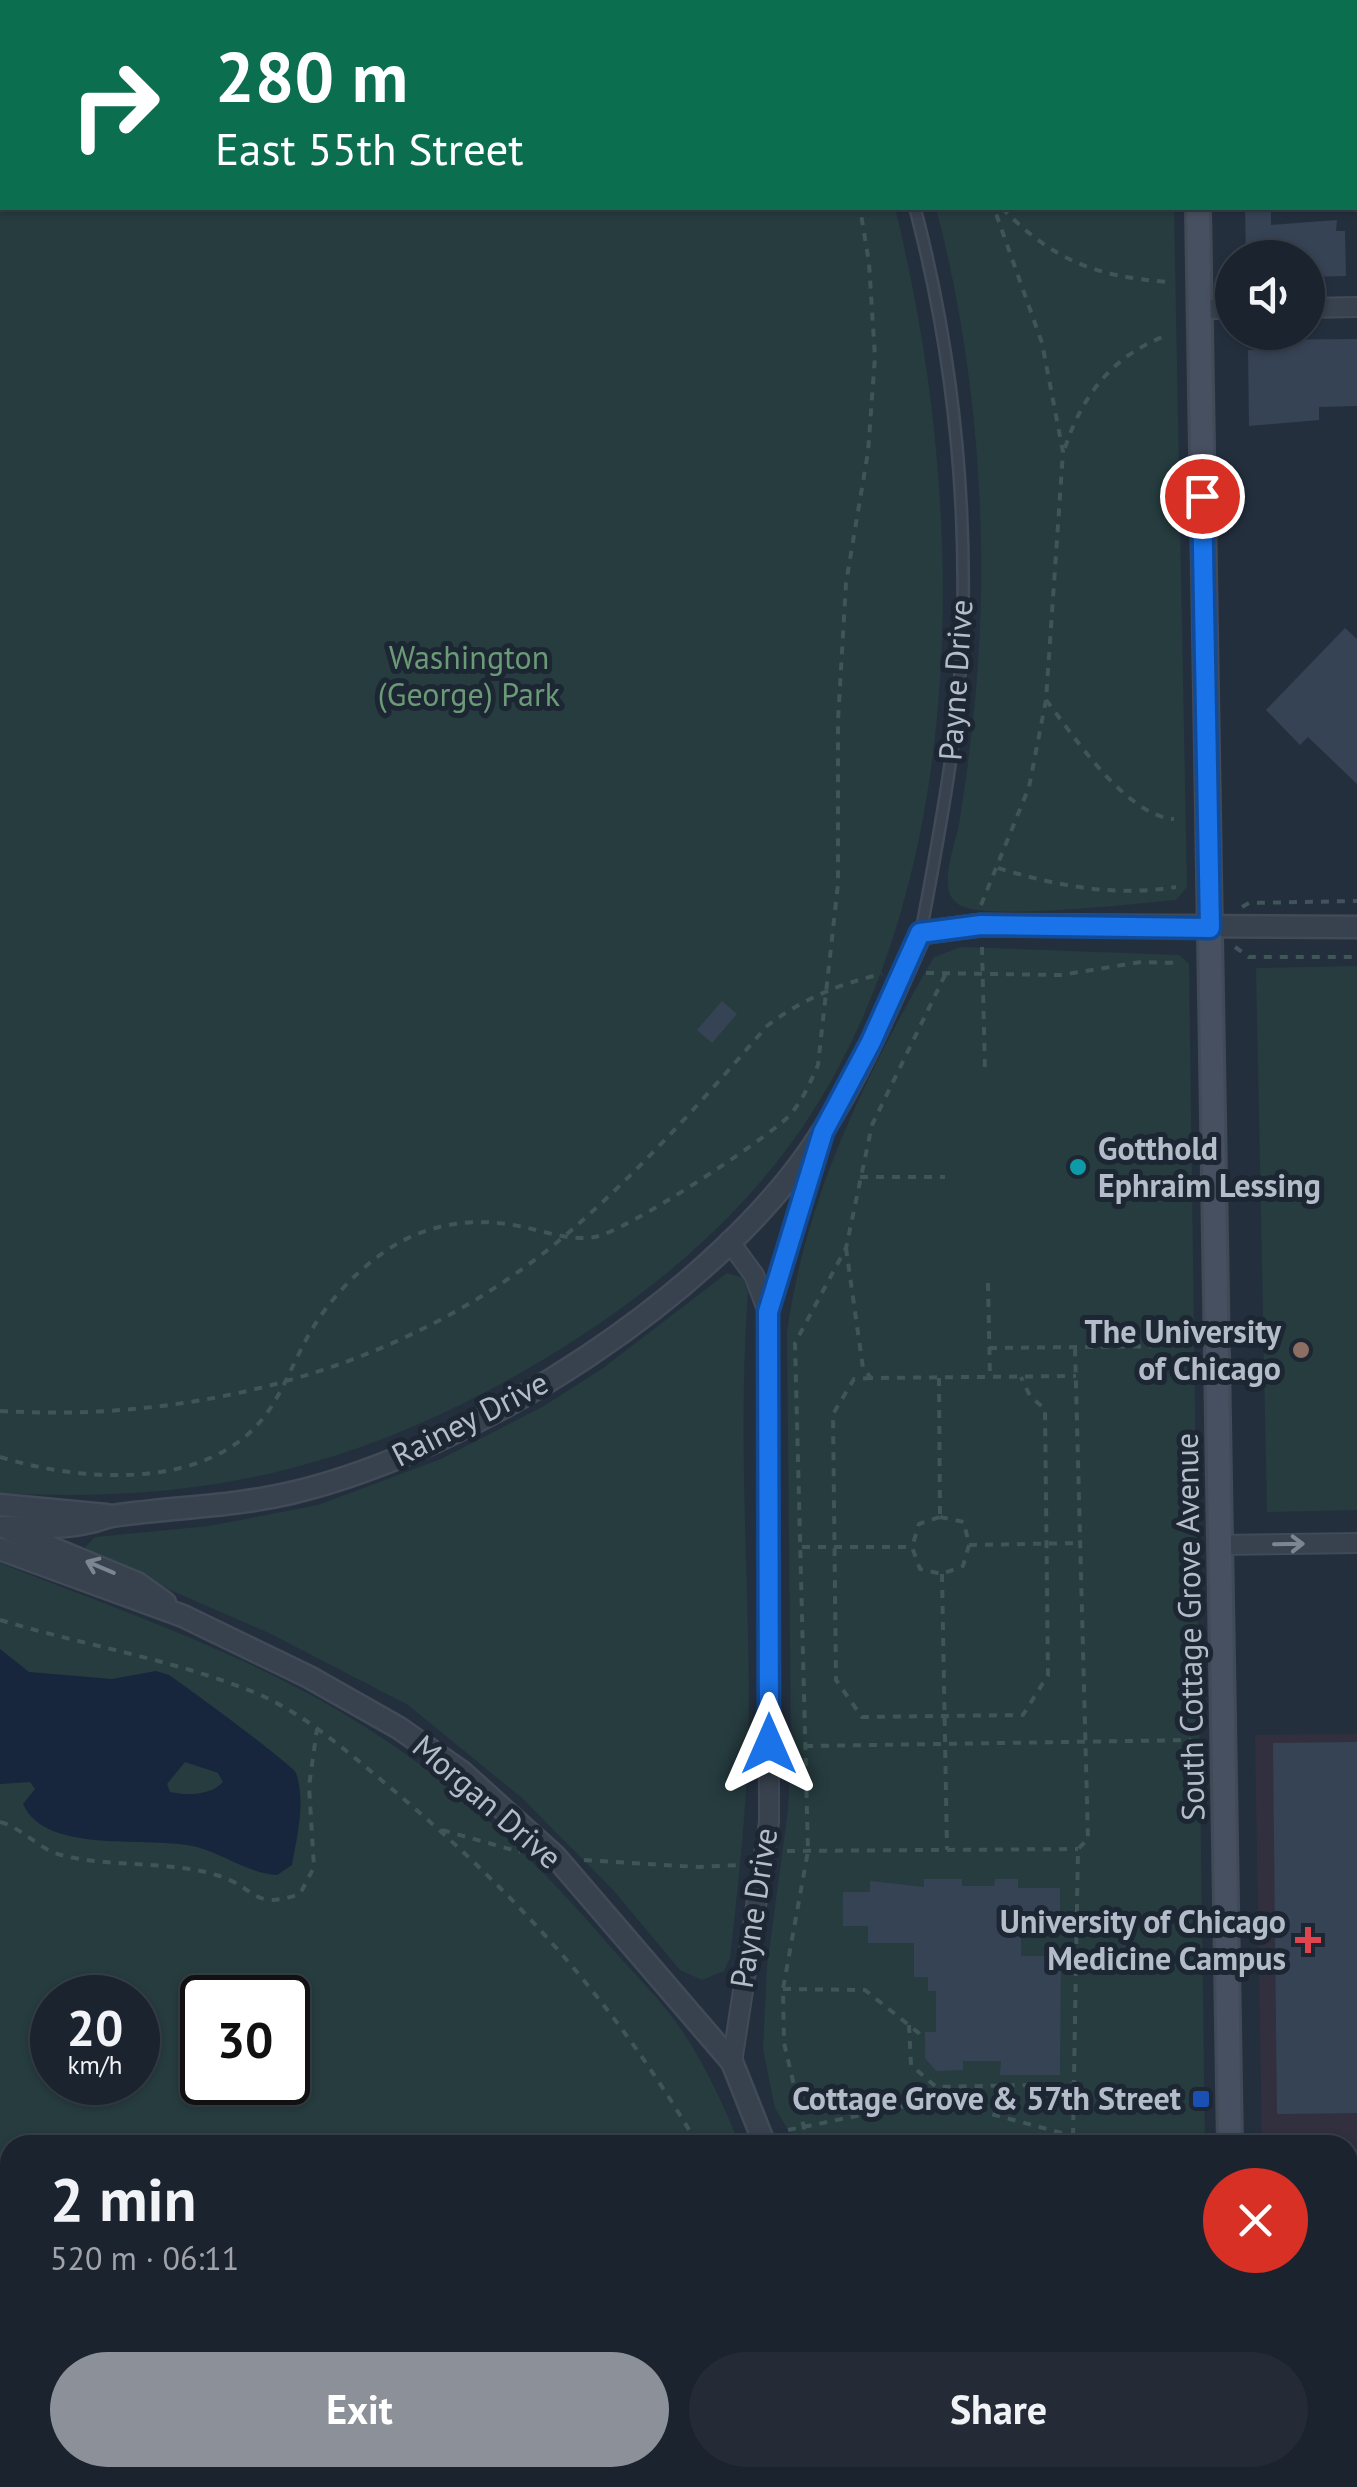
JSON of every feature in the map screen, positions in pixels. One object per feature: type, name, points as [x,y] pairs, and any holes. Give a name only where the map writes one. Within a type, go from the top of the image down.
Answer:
[{"type":"main road","name":"South Cottage Grove Avenue","points":[[1198,210],[1230,2135]]},
{"type":"street","points":[[1325,308],[1357,307]]},
{"type":"street","points":[[1200,309],[1215,309]]},
{"type":"street","points":[[920,933],[981,925],[1357,927]]},
{"type":"street","name":"Payne Drive","points":[[772,1196],[823,1132],[871,1042],[920,933]]},
{"type":"street","name":"Payne Drive","points":[[732,2062],[769,1822],[768,1312],[823,1132]]},
{"type":"street","name":"Rainey Drive","points":[[1,1527],[88,1523],[108,1516],[217,1508],[294,1492],[384,1464],[522,1395],[630,1328],[728,1241],[772,1196]]},
{"type":"street","points":[[728,1241],[754,1275],[768,1312]]},
{"type":"street","name":"Rainey Drive","points":[[0,1505],[76,1509],[108,1516]]},
{"type":"street","name":"Morgan Drive","points":[[1,1527],[137,1583],[184,1616]]},
{"type":"street","points":[[1220,1545],[1357,1543]]},
{"type":"street","name":"Morgan Drive","points":[[0,1549],[184,1616],[309,1677],[398,1728],[462,1772],[554,1856],[732,2062]]},
{"type":"street","points":[[732,2062],[761,2135]]},
{"type":"lane","name":"Payne Drive","points":[[914,210],[952,399],[963,610],[946,797],[920,933]]},
{"type":"path","points":[[0,1458],[87,1474],[164,1470],[204,1460],[240,1442],[260,1422],[312,1330],[343,1287],[395,1245],[461,1222],[492,1222],[564,1236],[596,1237],[698,1180],[790,1115],[818,1065],[838,884],[838,721],[846,583],[868,452],[875,357],[869,263],[860,210]]},
{"type":"path","points":[[995,210],[1042,343],[1064,452]]},
{"type":"path","points":[[1004,210],[1047,248],[1075,264],[1112,278],[1167,282]]},
{"type":"path","points":[[980,909],[1029,787],[1046,700],[1064,452],[1072,424],[1099,381],[1130,352],[1168,335]]},
{"type":"path","points":[[1046,700],[1097,766],[1126,794],[1174,819]]},
{"type":"path","points":[[998,868],[1081,888],[1140,893],[1176,887]]},
{"type":"path","points":[[1249,902],[1357,901]]},
{"type":"path","points":[[982,946],[986,1072]]},
{"type":"path","points":[[1249,957],[1357,957]]},
{"type":"path","points":[[926,973],[1061,975],[1142,962],[1179,963]]},
{"type":"path","points":[[805,2135],[784,2042],[782,1989],[808,1851],[795,1343],[846,1248],[872,1125],[946,973]]},
{"type":"path","points":[[0,1412],[175,1404],[284,1385],[404,1338],[500,1283],[564,1236],[632,1175],[767,1026],[828,989],[882,974]]},
{"type":"path","points":[[860,1178],[945,1177]]},
{"type":"path","points":[[846,1248],[863,1368],[871,1378]]},
{"type":"path","points":[[988,1283],[990,1377]]},
{"type":"path","points":[[990,1348],[1185,1346]]},
{"type":"path","points":[[1073,2135],[1078,1849],[1088,1839],[1075,1347]]},
{"type":"path","points":[[1021,1377],[1030,1396],[1045,1409],[1048,1675],[1023,1715],[862,1717],[855,1701],[836,1680],[833,1414],[854,1379],[1076,1376]]},
{"type":"path","points":[[939,1378],[940,1517]]},
{"type":"path","points":[[940,1517],[964,1522],[970,1545],[963,1566],[942,1574],[920,1569],[912,1547],[918,1524],[940,1517]]},
{"type":"path","points":[[970,1545],[1081,1543]]},
{"type":"path","points":[[801,1548],[912,1547]]},
{"type":"path","points":[[942,1574],[947,1850]]},
{"type":"path","points":[[0,1620],[168,1662],[259,1695],[317,1729],[438,1829],[574,1963],[624,2027],[692,2135]]},
{"type":"path","points":[[0,1822],[14,1826],[58,1855],[217,1875],[258,1902],[273,1903],[300,1894],[314,1867],[315,1826],[309,1786],[317,1729]]},
{"type":"path","points":[[805,1746],[1190,1740]]},
{"type":"path","points":[[438,1829],[520,1852]]},
{"type":"path","points":[[787,1851],[1078,1849]]},
{"type":"path","points":[[584,1860],[698,1867],[740,1864]]},
{"type":"path","points":[[782,1989],[865,1990],[924,2038]]},
{"type":"path","points":[[909,2025],[909,2056],[921,2077],[946,2088],[1075,2084]]},
{"type":"path","points":[[980,2088],[980,2110]]},
{"type":"path","points":[[788,2130],[904,2104],[980,2110],[1069,2135]]},
{"type":"shaded area","name":"University of Chicago Medicine Campus","points":[[1357,1734],[1357,2135],[1262,2135],[1255,1735]]},
{"type":"green space","name":"Washington (George) Park","points":[[0,210],[895,210],[918,317],[934,432],[942,551],[941,670],[928,788],[904,902],[866,1011],[813,1111],[754,1190],[645,1291],[564,1347],[458,1406],[396,1434],[270,1473],[140,1493],[0,1493]]},
{"type":"green space","points":[[936,210],[1174,210],[1187,887],[1176,900],[997,911],[958,904],[950,893],[948,871],[959,825],[974,707],[981,569],[970,386]]},
{"type":"green space","points":[[961,947],[1179,955],[1189,964],[1205,2135],[794,2135],[775,2108],[763,2049],[767,1966],[788,1810],[791,1748],[787,1333],[808,1234],[823,1186],[862,1092],[934,957]]},
{"type":"green space","points":[[1357,966],[1357,1510],[1267,1512],[1256,968]]},
{"type":"green space","points":[[727,1273],[743,1278],[748,1292],[744,1444],[749,1731],[730,1958],[724,1971],[702,1980],[680,1970],[614,1891],[522,1798],[408,1705],[271,1634],[95,1557],[85,1547],[95,1537],[209,1526],[318,1505],[441,1459],[544,1406],[603,1368]]},
{"type":"green space","points":[[0,1563],[247,1663],[341,1712],[416,1762],[531,1860],[665,2008],[702,2063],[736,2135],[0,2135]]},
{"type":"water","points":[[0,1649],[29,1672],[112,1679],[156,1671],[195,1693],[296,1773],[300,1807],[292,1865],[277,1875],[256,1871],[197,1847],[101,1840],[53,1831],[35,1820],[23,1804],[35,1789],[30,1782],[0,1784]],"holes":[[[185,1762],[218,1773],[223,1782],[206,1792],[170,1792],[167,1784]]]},
{"type":"building","points":[[1245,210],[1271,210],[1271,225],[1337,220],[1336,231],[1345,231],[1346,276],[1325,277],[1325,240],[1246,240]]},
{"type":"building","points":[[1325,339],[1357,339],[1357,406],[1319,407],[1319,420],[1249,426],[1248,350],[1325,350]]},
{"type":"building","points":[[1345,628],[1357,639],[1357,784],[1308,737],[1300,745],[1266,710]]},
{"type":"building","points":[[722,1001],[737,1014],[712,1043],[697,1030]]},
{"type":"building","name":"University of Chicago Medicine Campus","points":[[1357,1742],[1357,2113],[1277,2114],[1273,1743]]},
{"type":"building","points":[[924,1879],[962,1879],[962,1886],[994,1886],[995,1879],[1018,1879],[1018,1888],[1060,1888],[1060,1919],[1021,1919],[1021,1956],[1061,1956],[1060,2075],[1000,2075],[1001,2061],[963,2061],[963,2070],[936,2071],[925,2058],[925,2032],[936,2032],[936,1991],[928,1991],[928,1977],[914,1977],[914,1943],[868,1943],[868,1926],[843,1926],[843,1892],[870,1892],[870,1881],[924,1887]]},
{"type":"place","name":"Gotthold Ephraim Lessing","points":[[1078,1167]]},
{"type":"place","name":"The University of Chicago","points":[[1301,1350]]},
{"type":"place","name":"University of Chicago Medicine Campus","points":[[1308,1940]]},
{"type":"place","name":"Cottage Grove & 57th Street","points":[[1201,2099]]},
{"type":"route","points":[[769,1744],[768,1312],[823,1132],[871,1042],[920,933],[981,925],[1210,928],[1202,496]]}]
